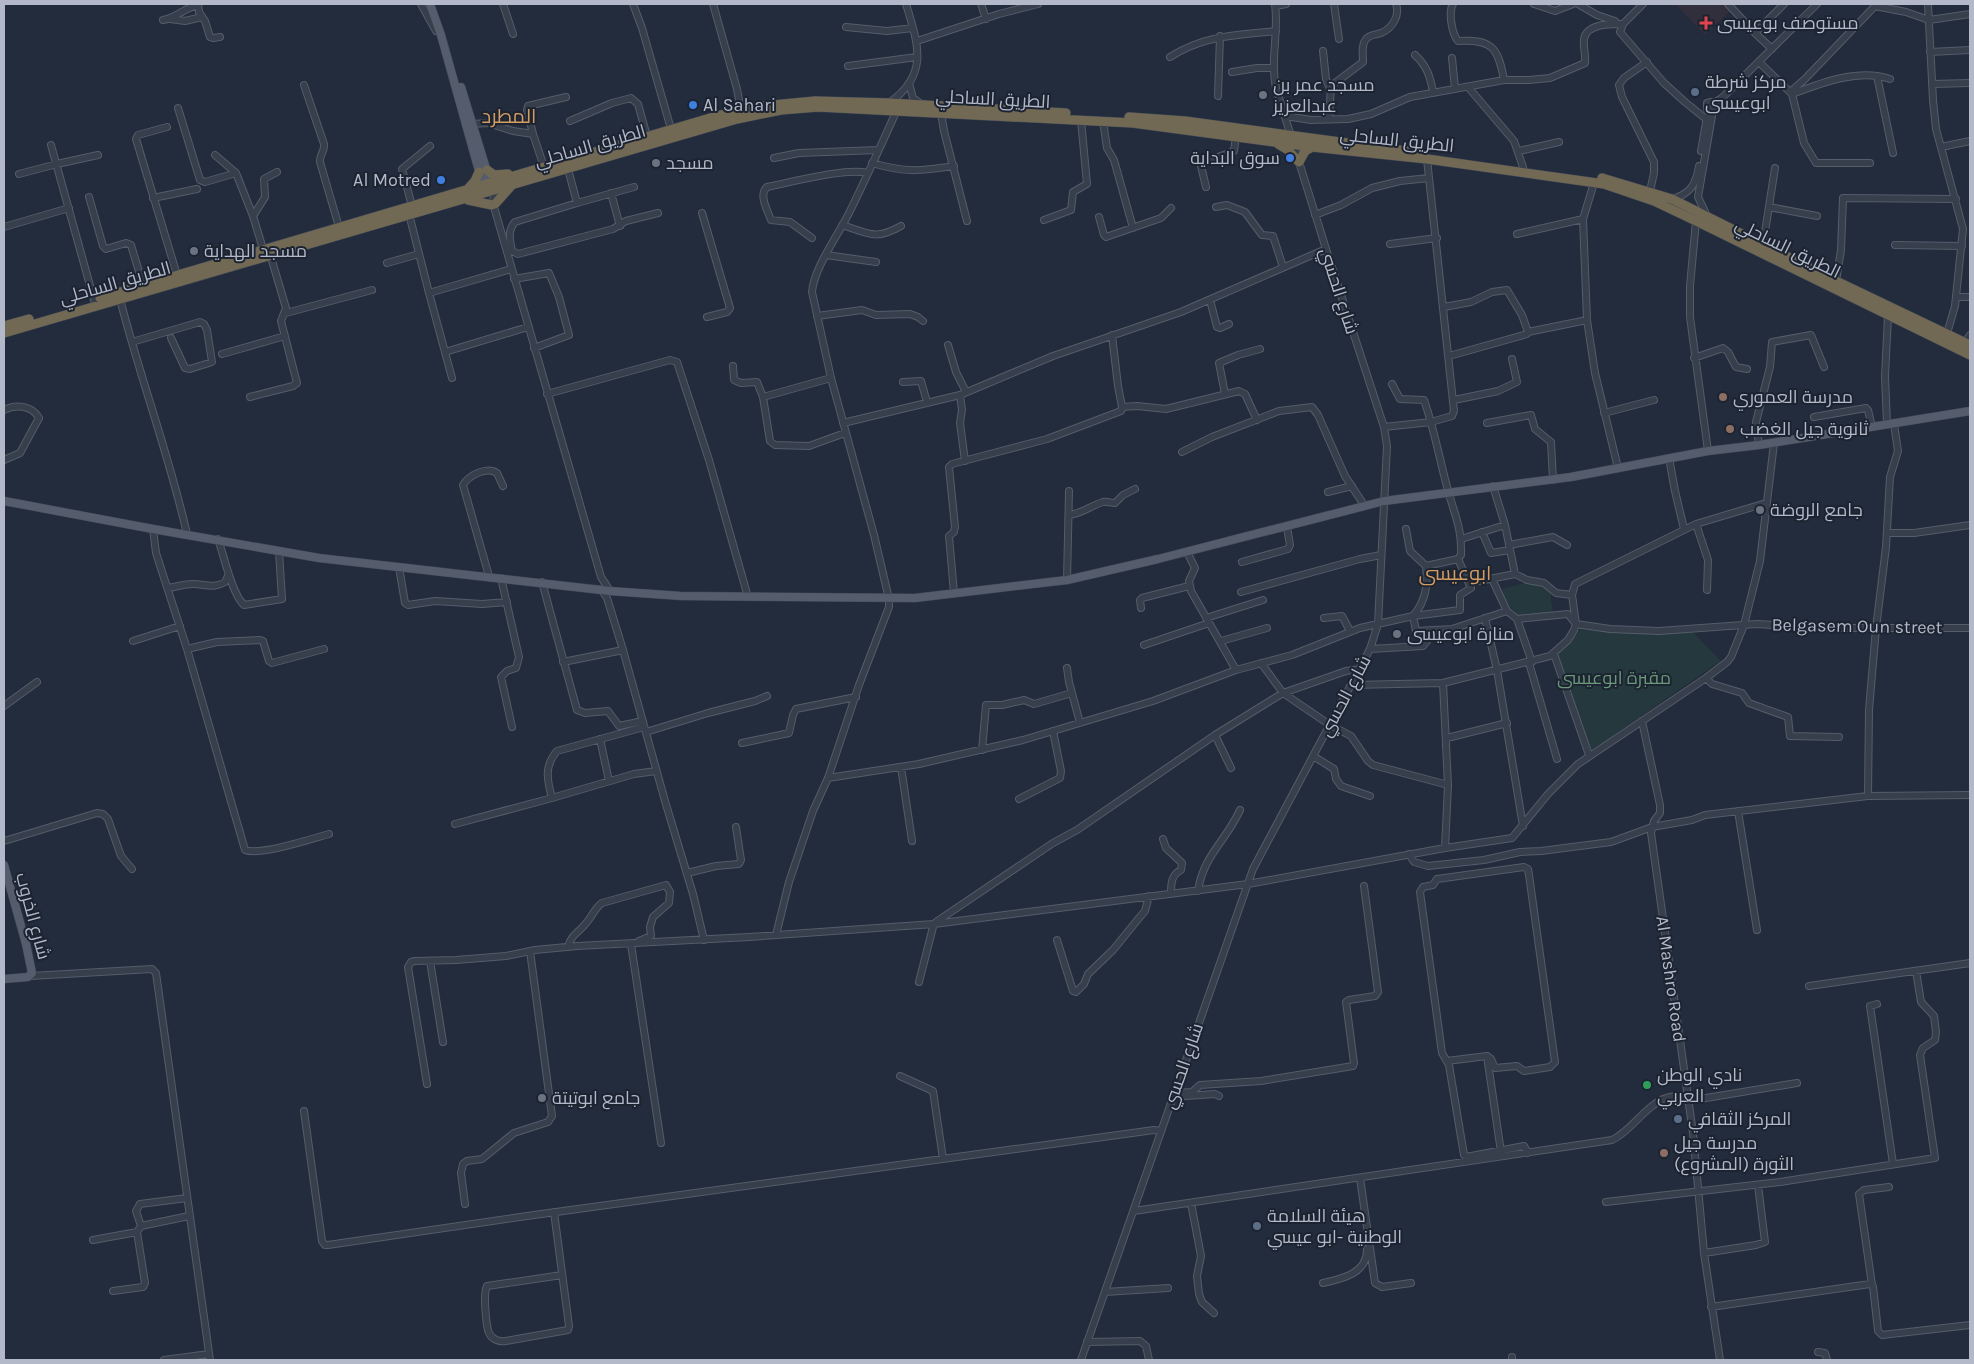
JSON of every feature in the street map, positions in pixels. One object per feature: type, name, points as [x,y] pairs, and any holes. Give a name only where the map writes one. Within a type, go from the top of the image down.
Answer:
[{"type":"highway","name":"الطريق الساحلي","points":[[4,326],[177,275],[266,252],[339,227],[462,200],[518,175],[647,136],[741,110],[801,101],[889,103],[1151,118],[1290,135],[1604,179],[1672,199],[1946,338],[1970,355]]},
{"type":"highway","name":"الطريق الساحلي","points":[[4,333],[266,252],[410,210],[466,190],[511,186],[759,114],[804,107],[941,112],[1133,123],[1312,147],[1427,159],[1604,184],[1654,201],[1888,316],[1946,338],[1968,341]]},
{"type":"highway","points":[[1274,142],[1288,150],[1298,162],[1302,155],[1312,147]]},
{"type":"highway","points":[[466,190],[483,170],[494,174],[518,175]]},
{"type":"highway","points":[[462,200],[494,205],[511,186]]},
{"type":"main road","points":[[430,4],[435,10],[472,124],[483,170]]},
{"type":"main road","points":[[435,10],[488,188]]},
{"type":"main road","points":[[4,500],[153,529],[319,558],[601,590],[681,596],[889,599],[936,596],[1068,580],[1287,527],[1384,501],[1553,480],[1708,451],[1759,445],[1970,411]]},
{"type":"main road","name":"شارع الخروب","points":[[4,865],[26,944],[31,975]]},
{"type":"main road","points":[[4,979],[31,975]]},
{"type":"street","points":[[421,4],[435,10]]},
{"type":"street","points":[[421,4],[426,15],[441,35]]},
{"type":"street","points":[[503,4],[513,34]]},
{"type":"street","points":[[633,4],[642,28],[671,130]]},
{"type":"street","points":[[713,4],[738,89],[741,110]]},
{"type":"street","points":[[889,103],[900,95],[909,83],[916,65],[917,41],[906,4]]},
{"type":"street","points":[[981,4],[986,19]]},
{"type":"street","points":[[917,41],[1038,4]]},
{"type":"street","points":[[1275,5],[1286,4]]},
{"type":"street","points":[[1334,4],[1339,39]]},
{"type":"street","points":[[1330,88],[1335,82],[1363,62],[1362,48],[1367,38],[1381,33],[1391,25],[1398,13],[1396,4]]},
{"type":"street","points":[[1452,4],[1450,8],[1454,37],[1458,41],[1470,40],[1488,43],[1500,63],[1504,80]]},
{"type":"street","points":[[1534,4],[1555,11],[1573,4]]},
{"type":"street","points":[[1578,4],[1597,15],[1623,24]]},
{"type":"street","points":[[1643,4],[1623,24],[1620,32],[1623,38],[1664,82],[1706,119]]},
{"type":"street","points":[[1728,4],[1772,49]]},
{"type":"street","points":[[1755,33],[1784,4]]},
{"type":"street","points":[[1699,113],[1710,107],[1759,62],[1817,4]]},
{"type":"street","points":[[1928,4],[1936,129],[1956,200],[1967,229],[1962,246],[1956,297],[1946,338]]},
{"type":"street","points":[[170,19],[186,8],[198,5],[202,17],[206,21],[210,37],[220,37]]},
{"type":"street","name":"شارع الحسي","points":[[1081,1360],[1134,1211],[1160,1131],[1255,866],[1352,685],[1370,649],[1378,624],[1387,446],[1384,427],[1298,162],[1276,88],[1274,68],[1275,5]]},
{"type":"street","points":[[1791,93],[1874,5],[1929,20],[1970,14]]},
{"type":"street","points":[[163,20],[186,21],[202,17]]},
{"type":"street","points":[[1284,116],[1297,119],[1348,119],[1371,114],[1396,102],[1433,92],[1504,80],[1550,78],[1580,67],[1585,63],[1584,38],[1595,27],[1608,23],[1623,24]]},
{"type":"street","points":[[846,27],[887,32],[913,28]]},
{"type":"street","points":[[1170,57],[1183,49],[1220,36],[1276,31]]},
{"type":"street","points":[[1218,96],[1220,36]]},
{"type":"street","points":[[1930,52],[1970,50]]},
{"type":"street","points":[[1323,51],[1326,80],[1330,88],[1329,119]]},
{"type":"street","points":[[1415,55],[1424,63],[1430,77],[1433,92]]},
{"type":"street","points":[[848,66],[917,57]]},
{"type":"street","points":[[1452,58],[1454,88]]},
{"type":"street","points":[[1647,62],[1624,78],[1619,85],[1633,122],[1654,162],[1654,173],[1650,191]]},
{"type":"street","points":[[1759,62],[1791,93],[1804,143],[1816,163],[1870,163]]},
{"type":"street","points":[[1232,72],[1257,68],[1274,68]]},
{"type":"street","points":[[1791,93],[1854,76],[1878,76],[1890,79]]},
{"type":"street","points":[[1878,76],[1893,153]]},
{"type":"street","points":[[1932,84],[1970,82]]},
{"type":"street","points":[[909,83],[912,98],[923,105]]},
{"type":"street","points":[[304,85],[324,144],[320,162],[339,227]]},
{"type":"street","points":[[1468,87],[1514,141],[1523,167]]},
{"type":"street","points":[[544,168],[533,134],[527,110],[528,106],[566,97]]},
{"type":"street","points":[[570,121],[631,98],[638,104],[647,136]]},
{"type":"street","points":[[1690,106],[1710,107]]},
{"type":"street","points":[[1672,199],[1685,194],[1694,185],[1706,119],[1710,107]]},
{"type":"street","points":[[1706,216],[1698,197],[1710,107]]},
{"type":"street","points":[[178,108],[200,180],[205,182],[236,173]]},
{"type":"street","points":[[776,935],[789,882],[813,812],[828,778],[889,607],[889,599],[874,535],[831,378],[813,300],[813,285],[897,110]]},
{"type":"street","points":[[941,112],[967,221]]},
{"type":"street","points":[[1044,220],[1071,210],[1073,192],[1087,184],[1081,120]]},
{"type":"street","points":[[1103,121],[1107,148],[1114,160],[1133,228]]},
{"type":"street","points":[[472,124],[488,123],[513,131],[533,134]]},
{"type":"street","points":[[167,127],[138,135],[136,139],[177,275]]},
{"type":"street","points":[[1206,187],[1202,166],[1208,160],[1234,151],[1236,136]]},
{"type":"street","points":[[1941,147],[1970,141]]},
{"type":"street","points":[[1519,151],[1559,142]]},
{"type":"street","points":[[51,145],[94,300]]},
{"type":"street","points":[[430,146],[402,169],[419,254],[452,378]]},
{"type":"street","points":[[774,158],[799,153],[878,150]]},
{"type":"street","points":[[19,174],[98,155]]},
{"type":"street","points":[[215,155],[236,173],[253,216],[286,308],[286,313],[281,321],[297,380],[296,384],[250,398]]},
{"type":"street","points":[[1384,427],[1431,422],[1453,415],[1454,400],[1427,159]]},
{"type":"street","points":[[872,163],[892,169],[917,172],[954,166]]},
{"type":"street","points":[[1761,244],[1765,232],[1775,168]]},
{"type":"street","points":[[568,169],[577,203]]},
{"type":"street","points":[[253,216],[266,197],[264,179],[277,172]]},
{"type":"street","points":[[812,238],[790,222],[771,220],[763,195],[764,190],[813,178],[858,172],[867,173]]},
{"type":"street","points":[[1315,215],[1341,206],[1372,188],[1395,182],[1429,178]]},
{"type":"street","points":[[1594,183],[1583,219],[1587,320],[1595,373],[1618,468]]},
{"type":"street","points":[[634,187],[514,222],[510,228],[512,251],[518,254],[620,226],[626,221],[658,213]]},
{"type":"street","points":[[488,188],[601,576],[610,591]]},
{"type":"street","points":[[153,198],[197,189]]},
{"type":"street","points":[[611,193],[620,226]]},
{"type":"street","points":[[90,197],[103,246],[106,248],[126,243],[131,245],[143,285]]},
{"type":"street","points":[[1836,282],[1841,250],[1843,198],[1956,200]]},
{"type":"street","points":[[1216,207],[1226,205],[1245,212],[1262,235],[1273,236],[1283,266]]},
{"type":"street","points":[[1769,207],[1817,216]]},
{"type":"street","points":[[4,227],[70,208]]},
{"type":"street","points":[[1099,217],[1106,237],[1161,218],[1171,208]]},
{"type":"street","points":[[702,213],[730,308],[727,312],[707,317]]},
{"type":"street","points":[[1517,234],[1583,219]]},
{"type":"street","points":[[1696,221],[1690,286],[1690,317],[1708,451]]},
{"type":"street","points":[[842,225],[874,235],[887,234],[901,226]]},
{"type":"street","points":[[1390,244],[1437,238]]},
{"type":"street","points":[[1894,245],[1962,246]]},
{"type":"street","points":[[843,423],[963,394],[1036,363],[1210,300],[1283,266],[1326,249]]},
{"type":"street","points":[[386,263],[419,254]]},
{"type":"street","points":[[826,256],[876,262]]},
{"type":"street","points":[[429,293],[511,269]]},
{"type":"street","points":[[514,279],[549,273],[561,302],[569,332],[568,336],[534,348]]},
{"type":"street","points":[[286,313],[372,290]]},
{"type":"street","points":[[1444,307],[1471,302],[1492,292],[1507,290],[1522,316],[1528,332]]},
{"type":"street","points":[[1956,297],[1970,297]]},
{"type":"street","points":[[120,298],[164,445],[187,534]]},
{"type":"street","points":[[1210,300],[1217,327],[1220,328],[1229,324]]},
{"type":"street","points":[[817,316],[862,310],[876,315],[910,314],[918,316],[923,321]]},
{"type":"street","points":[[1868,796],[1869,710],[1876,628],[1890,477],[1898,451],[1891,424],[1885,376],[1888,316]]},
{"type":"street","points":[[1449,356],[1528,332],[1587,320]]},
{"type":"street","points":[[132,342],[200,322],[204,324],[207,330],[212,362],[190,369],[185,368],[170,338]]},
{"type":"street","points":[[445,352],[528,327]]},
{"type":"street","points":[[954,593],[949,536],[955,528],[949,469],[952,464],[1053,437],[1121,411],[1112,335]]},
{"type":"street","points":[[1759,445],[1756,422],[1770,367],[1772,343],[1775,340],[1811,335],[1824,367]]},
{"type":"street","points":[[222,354],[285,336]]},
{"type":"street","points":[[948,345],[963,394],[960,423],[965,461]]},
{"type":"street","points":[[1694,358],[1723,348],[1728,352],[1736,367],[1747,369]]},
{"type":"street","points":[[1225,394],[1219,363],[1260,349]]},
{"type":"street","points":[[547,394],[670,360],[678,362],[709,460],[748,597]]},
{"type":"street","points":[[1454,400],[1501,390],[1517,382],[1512,360]]},
{"type":"street","points":[[733,366],[734,380],[741,383],[756,382],[763,397],[772,444],[809,446],[845,433]]},
{"type":"street","points":[[763,397],[831,378]]},
{"type":"street","points":[[902,382],[921,381],[927,402]]},
{"type":"street","points":[[1392,384],[1400,399],[1424,400],[1459,524],[1461,555],[1458,559],[1426,566]]},
{"type":"street","points":[[1122,407],[1137,406],[1166,409],[1239,391],[1245,394],[1257,420]]},
{"type":"street","points":[[1604,413],[1654,400]]},
{"type":"street","points":[[4,410],[15,405],[31,410],[37,414],[38,418],[20,453],[4,460]]},
{"type":"street","points":[[1182,452],[1212,437],[1280,411],[1314,408],[1345,476],[1364,505]]},
{"type":"street","points":[[1814,417],[1866,408],[1872,427]]},
{"type":"street","points":[[1487,423],[1531,415],[1535,429],[1551,442],[1553,480]]},
{"type":"street","points":[[427,1084],[408,967],[411,962],[415,961],[506,956],[530,951],[568,947],[704,940],[934,924],[1248,884],[1409,854],[1512,838],[1548,794],[1589,755],[1706,678],[1731,657],[1744,625],[1760,561],[1774,442]]},
{"type":"street","points":[[1669,458],[1684,530]]},
{"type":"street","points":[[489,576],[463,485],[471,476],[489,470],[497,473],[503,486]]},
{"type":"street","points":[[1328,492],[1352,486]]},
{"type":"street","points":[[1493,486],[1505,526],[1515,574]]},
{"type":"street","points":[[1069,515],[1106,502],[1115,503],[1123,495],[1135,490]]},
{"type":"street","points":[[1068,580],[1069,491]]},
{"type":"street","points":[[1352,685],[1442,683],[1530,662],[1554,654],[1568,640],[1576,624],[1572,596],[1575,584],[1696,524],[1766,503]]},
{"type":"street","points":[[1696,524],[1708,560],[1707,590]]},
{"type":"street","points":[[1886,533],[1914,533],[1970,525]]},
{"type":"street","points":[[1461,539],[1505,526]]},
{"type":"street","points":[[1242,562],[1288,549],[1290,545],[1287,527]]},
{"type":"street","points":[[153,529],[156,553],[187,649],[244,850],[254,852],[329,834]]},
{"type":"street","points":[[1406,529],[1410,552],[1426,566],[1427,588],[1424,600],[1413,616]]},
{"type":"street","points":[[1482,532],[1491,553],[1553,537],[1567,545]]},
{"type":"street","points":[[218,539],[226,562],[228,576],[244,605],[282,599],[279,551]]},
{"type":"street","points":[[1187,552],[1195,568],[1189,581],[1189,586],[1236,670]]},
{"type":"street","points":[[1241,592],[1381,555]]},
{"type":"street","points":[[828,778],[901,767],[982,750],[1153,701],[1236,670],[1292,655],[1350,631],[1413,616],[1460,610],[1460,595],[1470,590],[1469,583],[1458,559]]},
{"type":"street","points":[[399,566],[405,603],[408,605],[429,601],[482,604],[507,602]]},
{"type":"street","points":[[1469,583],[1515,574],[1528,580],[1544,583],[1556,593],[1572,596]]},
{"type":"street","points":[[168,588],[195,584],[219,585],[225,582],[228,576]]},
{"type":"street","points":[[588,588],[598,582],[601,576]]},
{"type":"street","points":[[501,578],[519,657],[516,668],[507,671],[501,677],[512,727]]},
{"type":"street","points":[[1492,579],[1507,610],[1517,619],[1557,759]]},
{"type":"street","points":[[542,582],[575,706],[579,712],[608,711],[616,725],[644,727]]},
{"type":"street","points":[[1141,608],[1140,600],[1142,598],[1189,586]]},
{"type":"street","points":[[601,590],[607,598],[623,650],[656,771],[702,924],[704,940]]},
{"type":"street","points":[[1144,645],[1263,600]]},
{"type":"street","points":[[1413,616],[1416,631],[1427,632],[1452,629],[1507,610]]},
{"type":"street","name":"Belgasem Oun street","points":[[1517,619],[1568,614],[1576,624],[1610,629],[1659,631],[1744,625],[1970,628]]},
{"type":"street","points":[[1324,618],[1342,616],[1350,631]]},
{"type":"street","points":[[1485,618],[1507,723],[1523,826]]},
{"type":"street","points":[[133,641],[180,626]]},
{"type":"street","points":[[1221,642],[1267,628]]},
{"type":"street","points":[[1370,649],[1423,646],[1428,640],[1427,632]]},
{"type":"street","points":[[187,649],[217,642],[260,640],[263,641],[269,661],[272,662],[324,649]]},
{"type":"street","points":[[563,662],[623,650]]},
{"type":"street","points":[[1554,654],[1589,755]]},
{"type":"street","points":[[1261,663],[1283,693],[1330,725],[1351,736],[1368,761],[1373,765],[1448,785]]},
{"type":"street","points":[[1067,668],[1080,722]]},
{"type":"street","points":[[919,982],[934,924],[1053,843],[1077,830],[1215,735],[1283,693],[1346,671],[1360,669]]},
{"type":"street","points":[[1706,678],[1712,684],[1742,693],[1749,703],[1788,717],[1790,736],[1839,737]]},
{"type":"street","points":[[4,706],[38,682]]},
{"type":"street","points":[[1442,683],[1448,785],[1444,848]]},
{"type":"street","points":[[982,750],[986,705],[1002,705],[1024,700],[1034,704],[1072,693]]},
{"type":"street","points":[[552,798],[546,772],[555,753],[560,750],[644,727],[755,701],[767,696]]},
{"type":"street","points":[[742,743],[789,733],[796,709],[856,697]]},
{"type":"street","name":"Al Mashro Road","points":[[1642,721],[1660,812],[1650,833],[1688,1097],[1704,1253],[1720,1360]]},
{"type":"street","points":[[1446,738],[1507,723]]},
{"type":"street","points":[[1019,799],[1060,778],[1061,771],[1053,731]]},
{"type":"street","points":[[1215,735],[1231,768]]},
{"type":"street","points":[[600,740],[609,781]]},
{"type":"street","points":[[1313,756],[1334,768],[1336,779],[1341,786],[1370,796]]},
{"type":"street","points":[[901,767],[912,841]]},
{"type":"street","points":[[455,824],[609,781],[656,771]]},
{"type":"street","points":[[1409,854],[1412,860],[1423,866],[1484,860],[1520,852],[1611,842],[1652,827],[1692,820],[1705,815],[1868,796],[1970,794]]},
{"type":"street","points":[[1198,891],[1204,865],[1234,822],[1240,810]]},
{"type":"street","points":[[1738,811],[1757,930]]},
{"type":"street","points":[[4,841],[98,813],[103,814],[108,819],[121,856],[132,868]]},
{"type":"street","points":[[686,873],[716,866],[739,864],[741,860],[736,828]]},
{"type":"street","points":[[1163,839],[1166,848],[1182,863],[1181,870],[1177,872],[1170,884],[1171,894]]},
{"type":"street","points":[[1447,1061],[1486,1056],[1491,1059],[1494,1067],[1497,1069],[1516,1066],[1524,1071],[1550,1068],[1555,1061],[1529,875],[1528,870],[1524,867],[1437,879],[1432,886],[1423,887],[1420,890],[1442,1053],[1447,1061],[1464,1155],[1466,1157],[1501,1152],[1524,1146],[1528,1153]]},
{"type":"street","points":[[568,947],[571,938],[587,923],[602,903],[666,885],[670,892],[669,903],[652,917],[651,936],[634,943]]},
{"type":"street","points":[[1173,1095],[1192,1092],[1200,1085],[1261,1081],[1353,1066],[1346,1002],[1375,996],[1378,992],[1364,886]]},
{"type":"street","points":[[1057,940],[1073,991],[1076,992],[1084,984],[1088,974],[1113,950],[1139,918],[1144,911],[1149,896]]},
{"type":"street","points":[[634,943],[661,1143]]},
{"type":"street","points":[[465,1204],[461,1172],[463,1164],[482,1159],[514,1133],[548,1122],[552,1116],[530,951]]},
{"type":"street","points":[[430,961],[443,1042]]},
{"type":"street","points":[[1809,986],[1970,963]]},
{"type":"street","points":[[31,975],[152,969],[157,978],[210,1357],[164,1360]]},
{"type":"street","points":[[1606,1202],[1758,1185],[1933,1159],[1935,1156],[1920,1055],[1923,1048],[1935,1040],[1936,1025],[1934,1016],[1921,1002],[1916,970]]},
{"type":"street","points":[[1877,1004],[1870,1006],[1893,1164]]},
{"type":"street","points":[[1486,1056],[1501,1152]]},
{"type":"street","points":[[900,1076],[933,1091],[943,1159]]},
{"type":"street","points":[[1134,1211],[1612,1140],[1620,1136],[1637,1119],[1661,1100],[1797,1083]]},
{"type":"street","points":[[1173,1095],[1215,1094],[1219,1096]]},
{"type":"street","points":[[304,1111],[322,1241],[325,1245],[1154,1130],[1160,1131]]},
{"type":"street","points":[[1323,1283],[1349,1276],[1362,1266],[1366,1257],[1367,1251],[1358,1178]]},
{"type":"street","points":[[1358,1178],[1374,1283],[1380,1287],[1411,1283]]},
{"type":"street","points":[[1704,1253],[1765,1242],[1758,1185]]},
{"type":"street","points":[[1889,1187],[1864,1190],[1859,1194],[1878,1331],[1882,1335],[1970,1325]]},
{"type":"street","points":[[113,1291],[143,1286],[145,1283],[136,1211],[140,1204],[187,1198]]},
{"type":"street","points":[[1191,1203],[1201,1256],[1197,1276],[1199,1294],[1202,1302],[1214,1313]]},
{"type":"street","points":[[554,1212],[562,1275],[568,1330],[501,1342],[492,1337],[489,1333],[487,1315],[485,1292],[487,1286],[562,1275]]},
{"type":"street","points":[[93,1240],[189,1216]]},
{"type":"street","points":[[1711,1307],[1872,1285]]},
{"type":"street","points":[[1105,1292],[1168,1288]]},
{"type":"street","points":[[1087,1342],[1140,1341],[1146,1346],[1149,1360]]},
{"type":"street","points":[[1818,1352],[1825,1353],[1827,1360]]},
{"type":"shaded area","name":"مستوصف بوعيسى","points":[[1675,4],[1723,4],[1730,11],[1705,35]]},
{"type":"green space","points":[[1528,582],[1545,586],[1550,592],[1553,613],[1519,616],[1510,607],[1502,589]]},
{"type":"green space","name":"مقبرة ابوعيسى","points":[[1581,628],[1630,633],[1693,632],[1721,661],[1593,749],[1589,748],[1558,657],[1558,653],[1572,640]]},
{"type":"place","name":"مستوصف بوعيسى","points":[[1706,23]]},
{"type":"place","name":"مركز شرطة ابوعيسى","points":[[1695,92]]},
{"type":"place","name":"مسجد عمر بن عبدالعزيز","points":[[1263,95]]},
{"type":"place","name":"Al Sahari","points":[[693,105]]},
{"type":"place","name":"سوق البداية","points":[[1290,158]]},
{"type":"place","name":"مسجد","points":[[656,163]]},
{"type":"place","name":"Al Motred","points":[[441,180]]},
{"type":"place","name":"مسجد الهداية","points":[[194,251]]},
{"type":"place","name":"مدرسة العموري","points":[[1723,397]]},
{"type":"place","name":"ثانوية جيل الغضب","points":[[1730,429]]},
{"type":"place","name":"جامع الروضة","points":[[1760,510]]},
{"type":"place","name":"منارة ابوعيسى","points":[[1397,634]]},
{"type":"place","name":"نادي الوطن العربي","points":[[1647,1085]]},
{"type":"place","name":"جامع ابوتيتة","points":[[542,1098]]},
{"type":"place","name":"المركز الثقافي","points":[[1678,1119]]},
{"type":"place","name":"مدرسة جيل الثورة (المشروع)","points":[[1664,1153]]},
{"type":"place","name":"هيئة السلامة الوطنية -ابو عيسي","points":[[1257,1226]]},
{"type":"district","name":"المطرد","points":[[509,116]]},
{"type":"district","name":"ابوعيسى","points":[[1455,573]]}]
